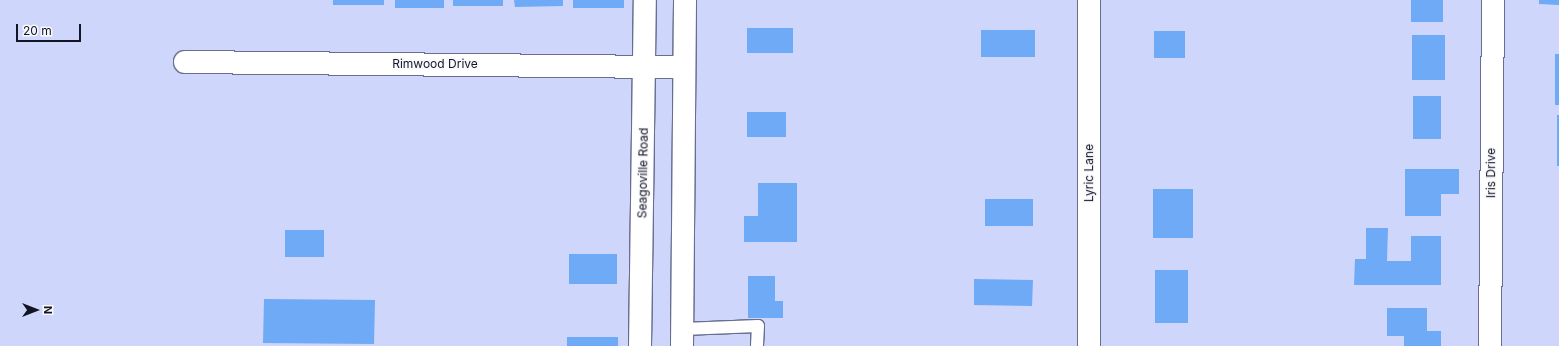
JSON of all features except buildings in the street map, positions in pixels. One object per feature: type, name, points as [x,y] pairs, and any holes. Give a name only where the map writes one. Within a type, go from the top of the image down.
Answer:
[{"type":"street","name":"Seagoville Road","points":[[640,346],[645,0]]},
{"type":"street","points":[[682,337],[685,0]]},
{"type":"street","name":"Lyric Lane","points":[[1089,346],[1090,0]]},
{"type":"street","name":"Iris Drive","points":[[1490,346],[1493,0]]},
{"type":"street","name":"Rimwood Drive","points":[[185,62],[644,65],[684,67]]},
{"type":"lane","points":[[682,337],[758,326],[757,346]]}]
